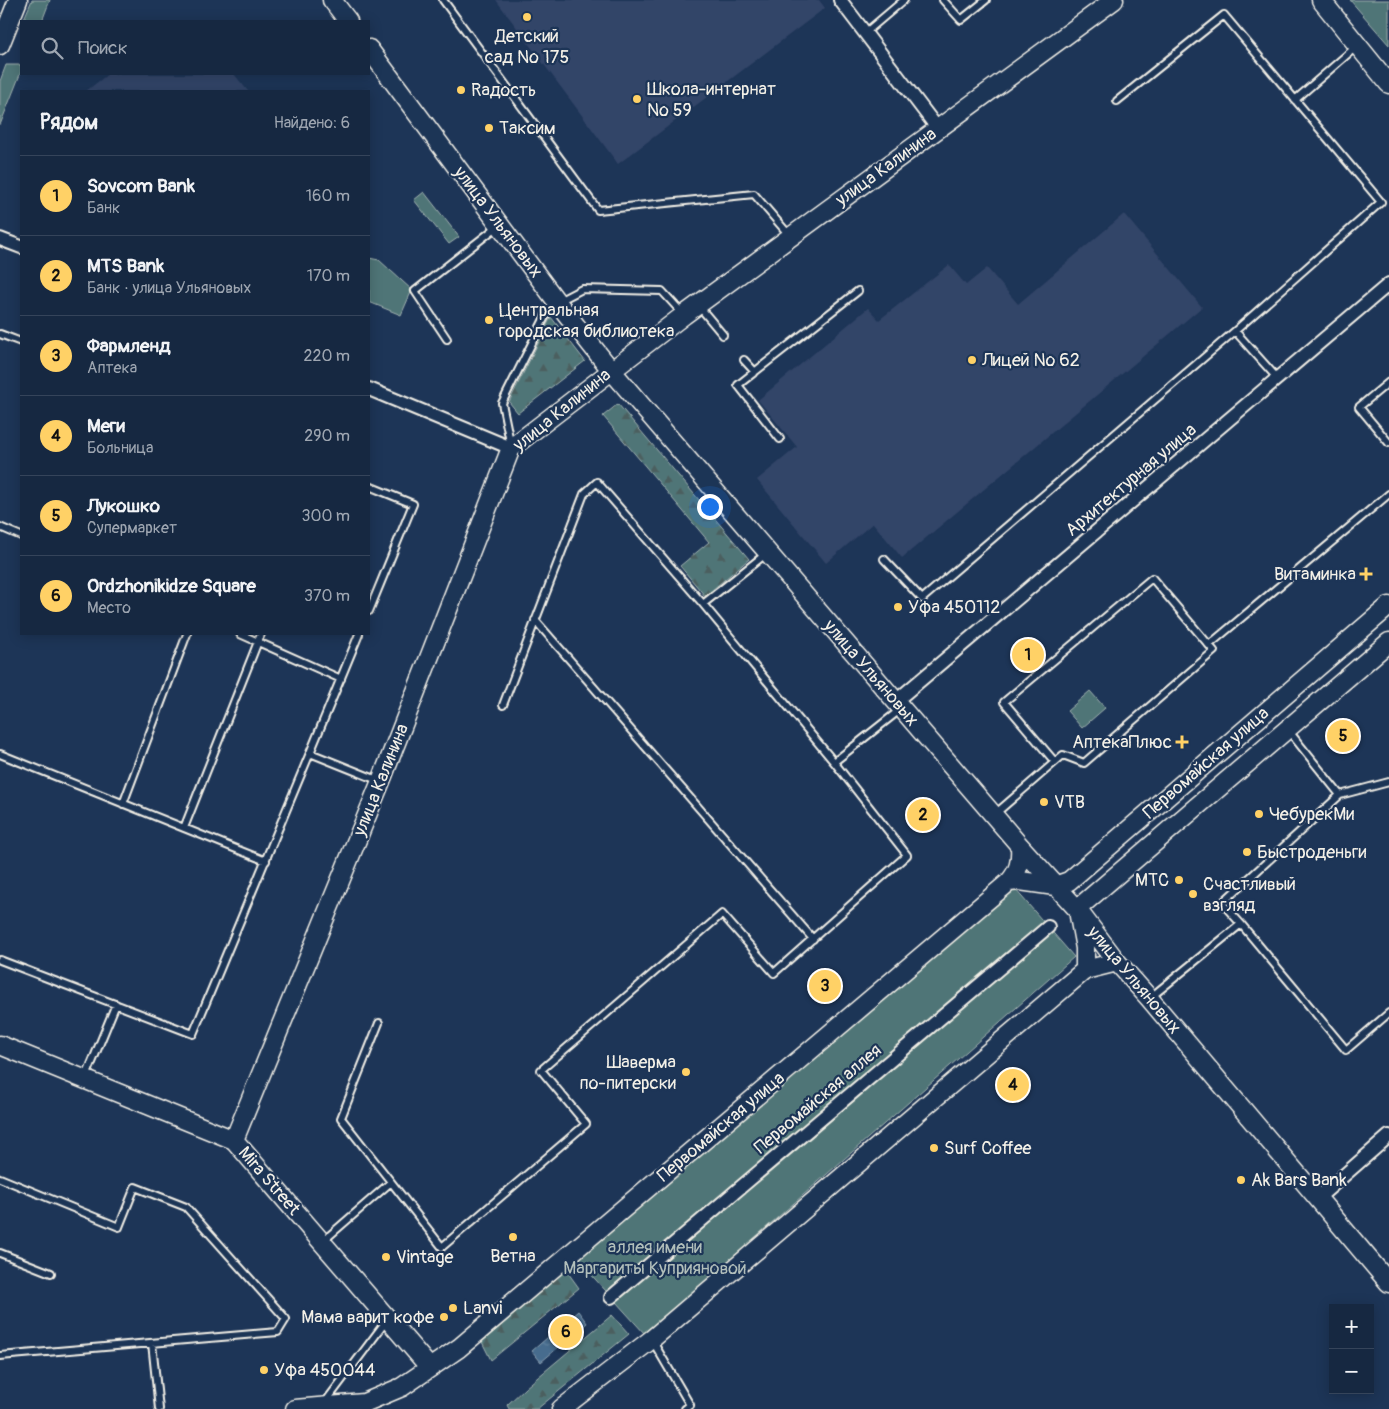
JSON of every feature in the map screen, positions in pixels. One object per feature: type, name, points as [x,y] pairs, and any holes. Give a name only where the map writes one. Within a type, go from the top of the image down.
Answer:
[{"type":"main road","points":[[0,45],[18,0]]},
{"type":"main road","points":[[332,0],[347,20]]},
{"type":"main road","name":"улица Калинина","points":[[234,1140],[381,781],[512,448],[691,310],[1114,0]]},
{"type":"main road","points":[[1321,0],[1389,84]]},
{"type":"main road","name":"улица Ульяновых","points":[[370,50],[557,302],[611,370],[1077,910],[1117,962],[1389,1283]]},
{"type":"main road","name":"Первомайская улица","points":[[1055,886],[1069,880],[1389,606]]},
{"type":"main road","name":"Первомайская улица","points":[[1077,910],[1389,642]]},
{"type":"main road","name":"Первомайская улица","points":[[295,1409],[364,1403],[402,1387],[459,1348],[1009,882],[1016,875],[1019,866],[1020,846]]},
{"type":"main road","points":[[1009,882],[1020,881],[1055,886]]},
{"type":"main road","points":[[1077,910],[1085,948],[1085,970]]},
{"type":"main road","points":[[561,1409],[652,1339],[1085,970],[1117,962]]},
{"type":"main road","name":"Mira Street","points":[[0,1046],[234,1140],[430,1368]]},
{"type":"street","points":[[840,0],[938,129]]},
{"type":"street","points":[[0,239],[20,248]]},
{"type":"street","name":"Архитектурная улица","points":[[899,705],[1389,284]]},
{"type":"street","points":[[370,389],[512,448]]},
{"type":"street","name":"Первомайская аллея","points":[[612,1297],[1048,927]]},
{"type":"street","points":[[1318,1198],[1389,1136]]},
{"type":"lane","points":[[443,0],[598,210],[754,194],[790,237]]},
{"type":"lane","points":[[864,32],[904,0]]},
{"type":"lane","points":[[943,0],[961,20],[986,0]]},
{"type":"lane","points":[[884,559],[922,599],[1235,331],[1381,202],[1224,15],[1117,101]]},
{"type":"lane","points":[[1295,100],[1358,45]]},
{"type":"lane","points":[[447,339],[414,291],[499,225]]},
{"type":"lane","points":[[512,448],[502,403],[547,313],[557,302],[582,289],[662,291],[691,310],[723,335]]},
{"type":"lane","points":[[780,438],[738,385],[858,291]]},
{"type":"lane","points":[[1235,331],[1278,378]]},
{"type":"lane","points":[[0,334],[20,342]]},
{"type":"lane","points":[[744,360],[754,372]]},
{"type":"lane","points":[[1389,382],[1359,407],[1389,443]]},
{"type":"lane","points":[[379,1023],[341,1118],[442,1247],[586,1124],[541,1070],[722,914],[774,973],[814,939],[906,854],[834,762],[703,604],[597,482],[584,494],[503,706]]},
{"type":"lane","points":[[370,486],[413,504],[370,609]]},
{"type":"lane","points":[[1209,644],[1389,494]]},
{"type":"lane","points":[[0,527],[20,536]]},
{"type":"lane","points":[[703,604],[767,552]]},
{"type":"lane","points":[[994,815],[1055,762],[1063,755],[1084,763],[1214,651],[1152,578],[1004,702],[1055,762]]},
{"type":"lane","points":[[536,620],[814,939]]},
{"type":"lane","points":[[123,804],[187,635]]},
{"type":"lane","points":[[242,635],[341,678]]},
{"type":"lane","points":[[184,828],[260,635]]},
{"type":"lane","points":[[0,960],[193,1034],[359,635]]},
{"type":"lane","points":[[834,762],[899,705]]},
{"type":"lane","points":[[1287,730],[1340,794]]},
{"type":"lane","points":[[310,753],[381,781]]},
{"type":"lane","points":[[0,754],[266,861]]},
{"type":"lane","points":[[1389,782],[1340,794],[1222,903],[1346,1050],[1389,1013]]},
{"type":"lane","points":[[1149,998],[1241,924]]},
{"type":"lane","points":[[85,1080],[116,1004]]},
{"type":"lane","points":[[0,1178],[119,1226],[135,1187],[186,1207],[286,1319],[278,1332],[0,1356]]},
{"type":"lane","points":[[322,1242],[391,1182]]},
{"type":"lane","points":[[0,1253],[50,1274]]},
{"type":"lane","points":[[322,1408],[388,1319]]},
{"type":"lane","points":[[652,1339],[690,1405],[685,1409]]},
{"type":"lane","points":[[152,1343],[159,1409]]},
{"type":"shaded area","name":"Школа-интернат № 59","points":[[496,0],[819,0],[825,8],[618,164]]},
{"type":"shaded area","points":[[107,75],[235,75],[247,90],[87,90]]},
{"type":"shaded area","name":"Лицей № 62","points":[[1124,214],[1202,307],[902,558],[873,523],[826,563],[757,480],[797,447],[758,400],[868,308],[879,320],[949,265],[966,285],[987,268],[1018,304]]},
{"type":"green space","points":[[32,0],[50,0],[42,20],[23,20]]},
{"type":"green space","points":[[1350,0],[1389,0],[1389,45]]},
{"type":"green space","points":[[6,65],[20,65],[20,75],[0,125],[0,81]]},
{"type":"green space","points":[[424,192],[459,237],[449,244],[414,200]]},
{"type":"green space","points":[[370,258],[379,260],[412,290],[401,315],[370,302]]},
{"type":"green space","points":[[551,317],[585,361],[518,413],[509,402]]},
{"type":"green space","points":[[618,404],[749,559],[705,596],[680,566],[709,542],[603,416]]},
{"type":"green space","points":[[1090,691],[1105,708],[1082,728],[1067,711]]},
{"type":"green space","name":"аллея имени Маргариты Куприяновой","points":[[1015,889],[1074,957],[645,1334],[576,1258]]},
{"type":"green space","points":[[566,1270],[579,1288],[491,1360],[482,1342]]},
{"type":"green space","points":[[612,1315],[629,1334],[537,1409],[509,1409],[507,1405],[525,1388]]},
{"type":"water","points":[[578,1311],[587,1323],[541,1362],[532,1351]]},
{"type":"place","name":"Детский сад № 175","points":[[527,17]]},
{"type":"place","name":"Rадость","points":[[461,90]]},
{"type":"place","name":"Школа-интернат № 59","points":[[637,99]]},
{"type":"place","name":"Таксим","points":[[489,128]]},
{"type":"place","name":"Центральная городская библиотека","points":[[489,320]]},
{"type":"place","name":"Лицей № 62","points":[[972,360]]},
{"type":"place","name":"Витаминка","points":[[1366,574]]},
{"type":"place","name":"Уфа 450112","points":[[898,607]]},
{"type":"place","name":"Sovcom Bank","points":[[1028,655]]},
{"type":"place","name":"Лукошко","points":[[1343,736]]},
{"type":"place","name":"АптекаПлюс","points":[[1182,742]]},
{"type":"place","name":"VTB","points":[[1044,802]]},
{"type":"place","name":"ЧебурекМи","points":[[1259,814]]},
{"type":"place","name":"MTS Bank","points":[[923,815]]},
{"type":"place","name":"Быстроденьги","points":[[1247,852]]},
{"type":"place","name":"МТС","points":[[1179,880]]},
{"type":"place","name":"Счастливый взгляд","points":[[1193,894]]},
{"type":"place","name":"Фармленд","points":[[825,986]]},
{"type":"place","name":"Шаверма по-питерски","points":[[686,1072]]},
{"type":"place","name":"Меги","points":[[1013,1085]]},
{"type":"place","name":"Surf Coffee","points":[[934,1148]]},
{"type":"place","name":"Ak Bars Bank","points":[[1241,1180]]},
{"type":"place","name":"Ветна","points":[[513,1237]]},
{"type":"place","name":"Vintage","points":[[386,1257]]},
{"type":"place","name":"Lanvi","points":[[453,1308]]},
{"type":"place","name":"Мама варит кофе","points":[[444,1317]]},
{"type":"place","name":"Ordzhonikidze Square","points":[[566,1332]]},
{"type":"place","name":"Уфа 450044","points":[[264,1370]]}]
